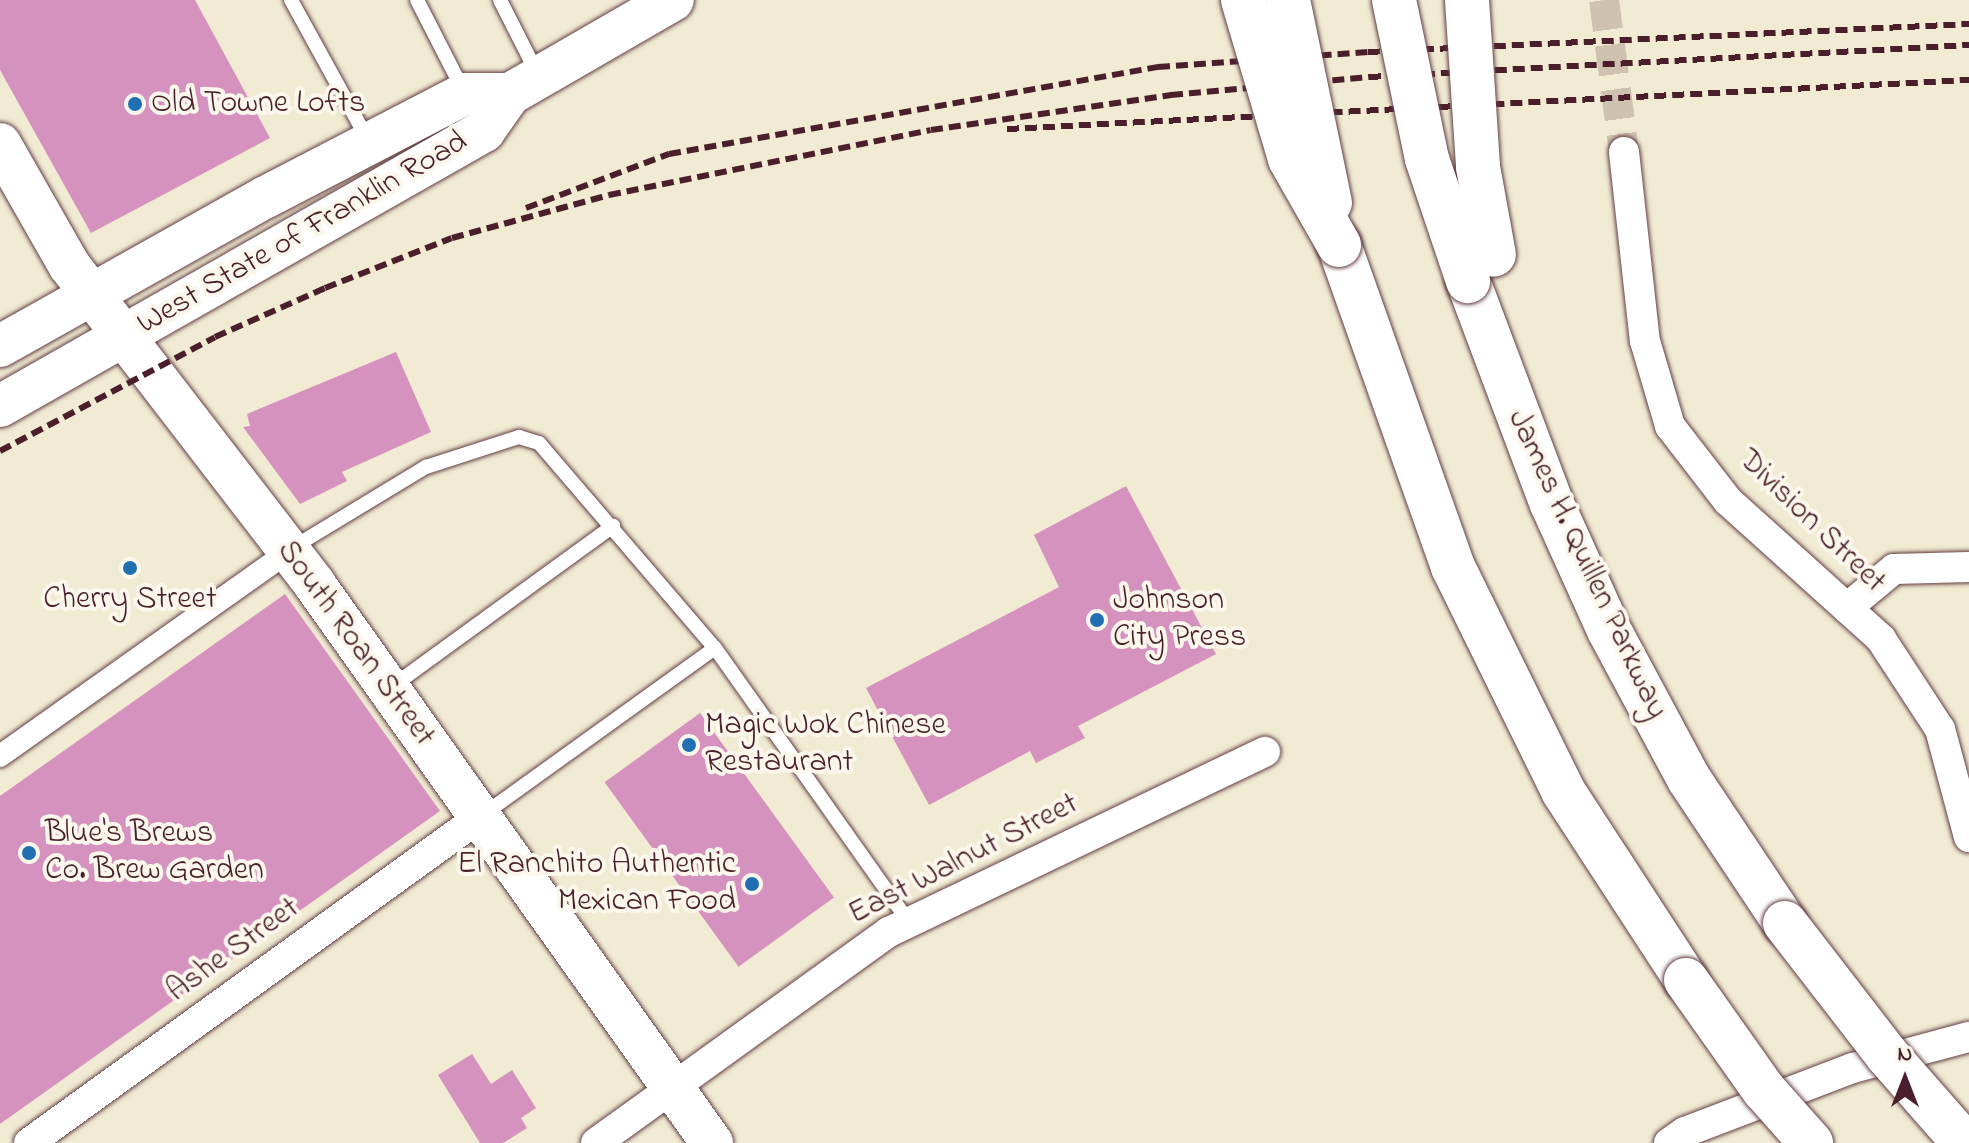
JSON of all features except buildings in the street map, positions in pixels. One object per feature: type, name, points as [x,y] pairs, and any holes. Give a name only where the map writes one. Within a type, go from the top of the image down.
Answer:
[{"type":"highway","points":[[1243,0],[1290,159],[1339,245],[1411,456],[1466,594],[1563,791],[1633,906],[1764,1090],[1811,1143]]},
{"type":"highway","points":[[1288,0],[1339,245]]},
{"type":"highway","points":[[1394,0],[1427,159],[1481,268]]},
{"type":"highway","points":[[1467,0],[1481,268]]},
{"type":"highway","name":"James H. Quillen Parkway","points":[[1481,268],[1517,417],[1609,630],[1654,717],[1785,923],[1887,1055],[1964,1143]]},
{"type":"main road","points":[[525,86],[663,3]]},
{"type":"main road","name":"West State of Franklin Road","points":[[0,346],[465,94],[525,86]]},
{"type":"main road","name":"West State of Franklin Road","points":[[0,406],[484,131],[525,86]]},
{"type":"main road","name":"South Roan Street","points":[[0,144],[69,265],[289,551],[712,1143]]},
{"type":"street","name":"Division Street","points":[[1624,152],[1645,341],[1670,426],[1728,501],[1881,639],[1940,729],[1969,837]]},
{"type":"street","points":[[0,756],[289,551]]},
{"type":"street","points":[[1847,608],[1894,569],[1969,567]]},
{"type":"street","name":"East Walnut Street","points":[[596,1143],[909,922],[1265,752]]},
{"type":"street","name":"Ashe Street","points":[[29,1143],[480,817]]},
{"type":"street","points":[[1669,1143],[1685,1132],[1853,1068],[1969,1037]]},
{"type":"lane","points":[[291,0],[370,143]]},
{"type":"lane","points":[[417,0],[465,94]]},
{"type":"lane","points":[[500,0],[525,86]]},
{"type":"lane","points":[[289,551],[426,467],[519,437],[539,443],[715,648],[909,922]]},
{"type":"lane","points":[[387,690],[613,526]]},
{"type":"lane","points":[[480,817],[715,648]]},
{"type":"tunnel","points":[[1604,0],[1624,152]]},
{"type":"railway","points":[[526,208],[669,154],[1158,67],[1368,52],[1969,24]]},
{"type":"railway","points":[[0,451],[215,337],[325,288],[452,238],[609,195],[931,130],[1171,95],[1369,77],[1969,45]]},
{"type":"railway","points":[[1007,129],[1969,80]]},
{"type":"place","name":"Old Towne Lofts","points":[[135,104]]},
{"type":"place","name":"Cherry Street","points":[[130,568]]},
{"type":"place","name":"Johnson City Press","points":[[1097,620]]},
{"type":"place","name":"Magic Wok Chinese Restaurant","points":[[689,745]]},
{"type":"place","name":"Blue's Brews Co. Brew Garden","points":[[29,853]]},
{"type":"place","name":"El Ranchito Authentic Mexican Food","points":[[752,884]]}]
